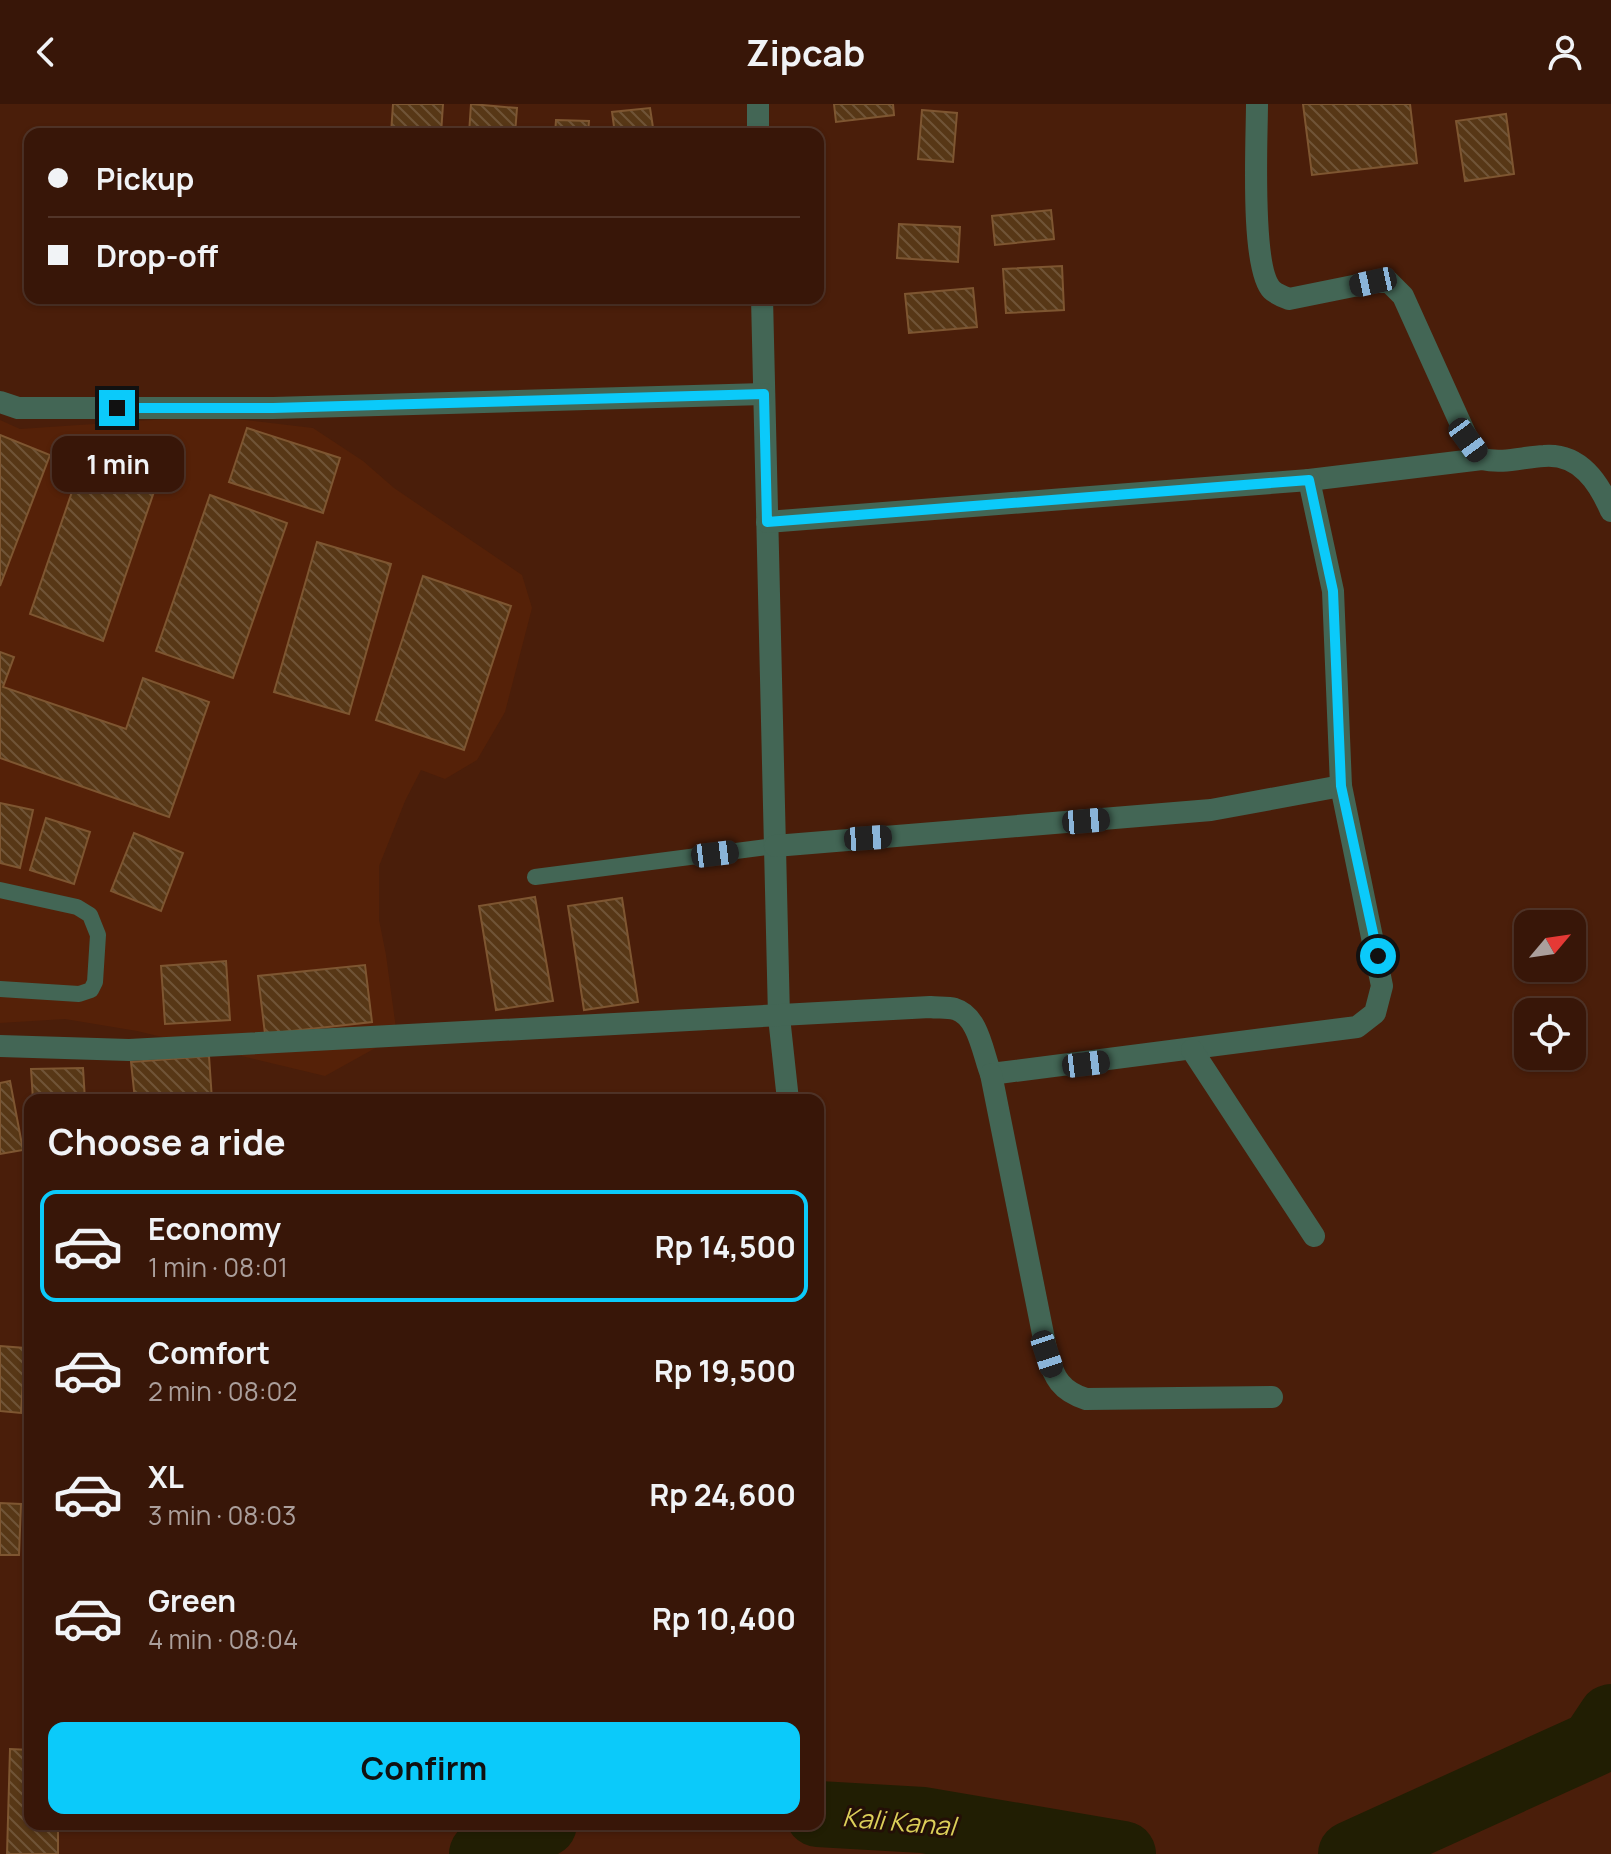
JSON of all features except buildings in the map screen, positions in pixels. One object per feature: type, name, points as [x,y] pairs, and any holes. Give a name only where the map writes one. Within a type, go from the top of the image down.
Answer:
[{"type":"street","points":[[758,104],[758,128]]},
{"type":"street","points":[[1257,104],[1256,196],[1264,274],[1272,290],[1289,299],[1373,282],[1389,282],[1403,296],[1468,440],[1482,459]]},
{"type":"street","points":[[762,304],[779,1017],[787,1094]]},
{"type":"street","points":[[0,402],[18,408],[273,408],[764,394]]},
{"type":"street","points":[[767,522],[1309,480],[1482,459],[1496,462],[1549,455],[1571,460],[1588,472],[1611,511]]},
{"type":"street","points":[[991,1074],[1357,1027],[1375,1013],[1382,986],[1341,786],[1333,591],[1309,480]]},
{"type":"street","points":[[775,846],[1211,810],[1341,786]]},
{"type":"street","points":[[0,1046],[129,1050],[930,1007],[957,1009],[969,1017],[991,1074],[1054,1377],[1069,1393],[1086,1399],[1272,1397]]},
{"type":"street","points":[[1192,1050],[1314,1236]]},
{"type":"lane","points":[[535,877],[775,846]]},
{"type":"lane","points":[[0,890],[77,907],[90,915],[98,935],[95,982],[91,990],[79,994],[0,989]]},
{"type":"shaded area","points":[[212,416],[313,428],[363,461],[394,488],[522,575],[532,608],[505,712],[477,760],[445,779],[421,770],[379,866],[379,920],[397,1036],[325,1076],[137,1031],[65,1019],[0,1023],[0,420],[20,429]]},
{"type":"waterway","name":"Kali Kanal","points":[[1351,1854],[1593,1744],[1611,1717]]},
{"type":"waterway","name":"Kali Kanal","points":[[824,1814],[923,1820],[1123,1854]]},
{"type":"waterway","name":"Kali Kanal","points":[[482,1854],[532,1830]]},
{"type":"route","points":[[117,408],[273,408],[764,394],[767,522],[1309,480],[1333,591],[1341,786],[1378,956]]}]
